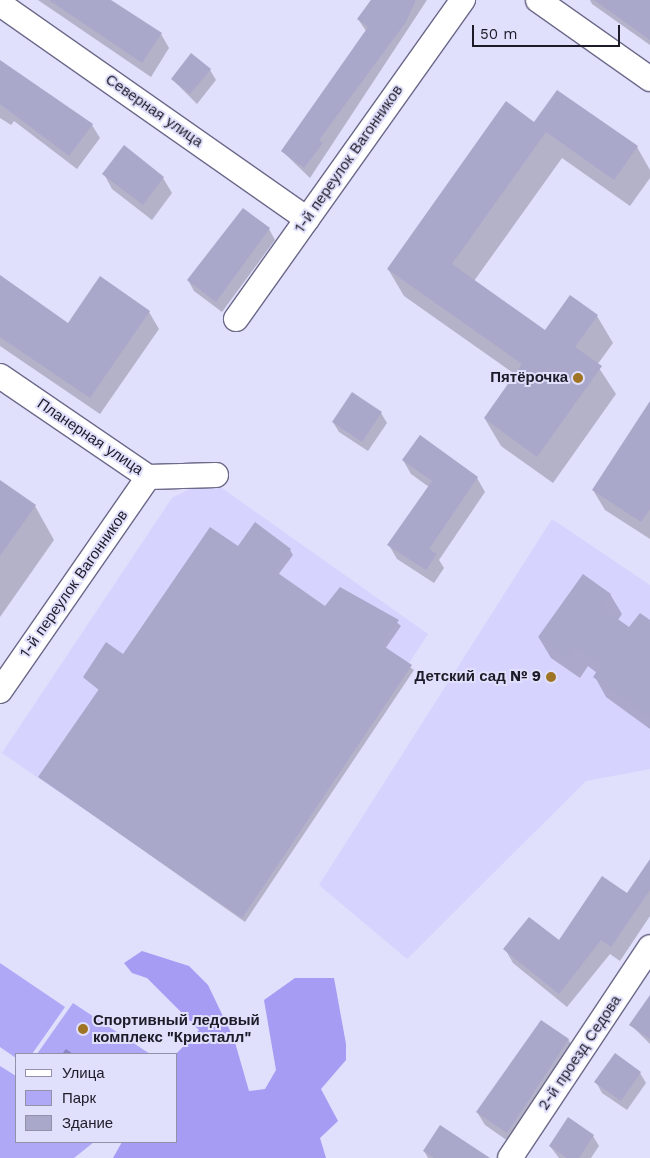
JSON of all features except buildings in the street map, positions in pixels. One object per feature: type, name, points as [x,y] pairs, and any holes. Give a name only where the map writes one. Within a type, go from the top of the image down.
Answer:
[{"type":"street","name":"1-й переулок Вагонников","points":[[236,319],[463,0]]},
{"type":"street","points":[[538,0],[650,79]]},
{"type":"street","name":"Северная улица","points":[[0,4],[307,219]]},
{"type":"street","name":"Планерная улица","points":[[0,376],[148,477],[216,475]]},
{"type":"street","name":"1-й переулок Вагонников","points":[[0,690],[148,477]]},
{"type":"street","name":"2-й проезд Седова","points":[[510,1158],[650,948]]},
{"type":"shaded area","points":[[209,479],[428,634],[242,918],[2,753],[172,498]]},
{"type":"shaded area","name":"Детский сад № 9","points":[[552,519],[650,585],[650,769],[586,781],[407,959],[319,885]]},
{"type":"shaded area","points":[[142,951],[189,966],[208,985],[234,1039],[249,1091],[265,1089],[276,1070],[264,1000],[295,978],[334,978],[346,1044],[346,1060],[321,1089],[338,1121],[320,1138],[326,1158],[113,1158],[121,1143],[178,1143],[177,1053],[199,1030],[147,978],[132,973],[124,963]]},
{"type":"green space","points":[[0,963],[65,1007],[33,1053],[15,1053],[15,1057],[0,1047]]},
{"type":"green space","name":"Спортивный ледовый комплекс \"Кристалл\"","points":[[73,1003],[148,1053],[38,1053]]},
{"type":"green space","points":[[0,1066],[15,1075],[15,1143],[93,1143],[74,1158],[0,1158]]},
{"type":"place","name":"Пятёрочка","points":[[578,378]]},
{"type":"place","name":"Детский сад № 9","points":[[551,677]]},
{"type":"place","name":"Спортивный ледовый комплекс \"Кристалл\"","points":[[83,1029]]}]
